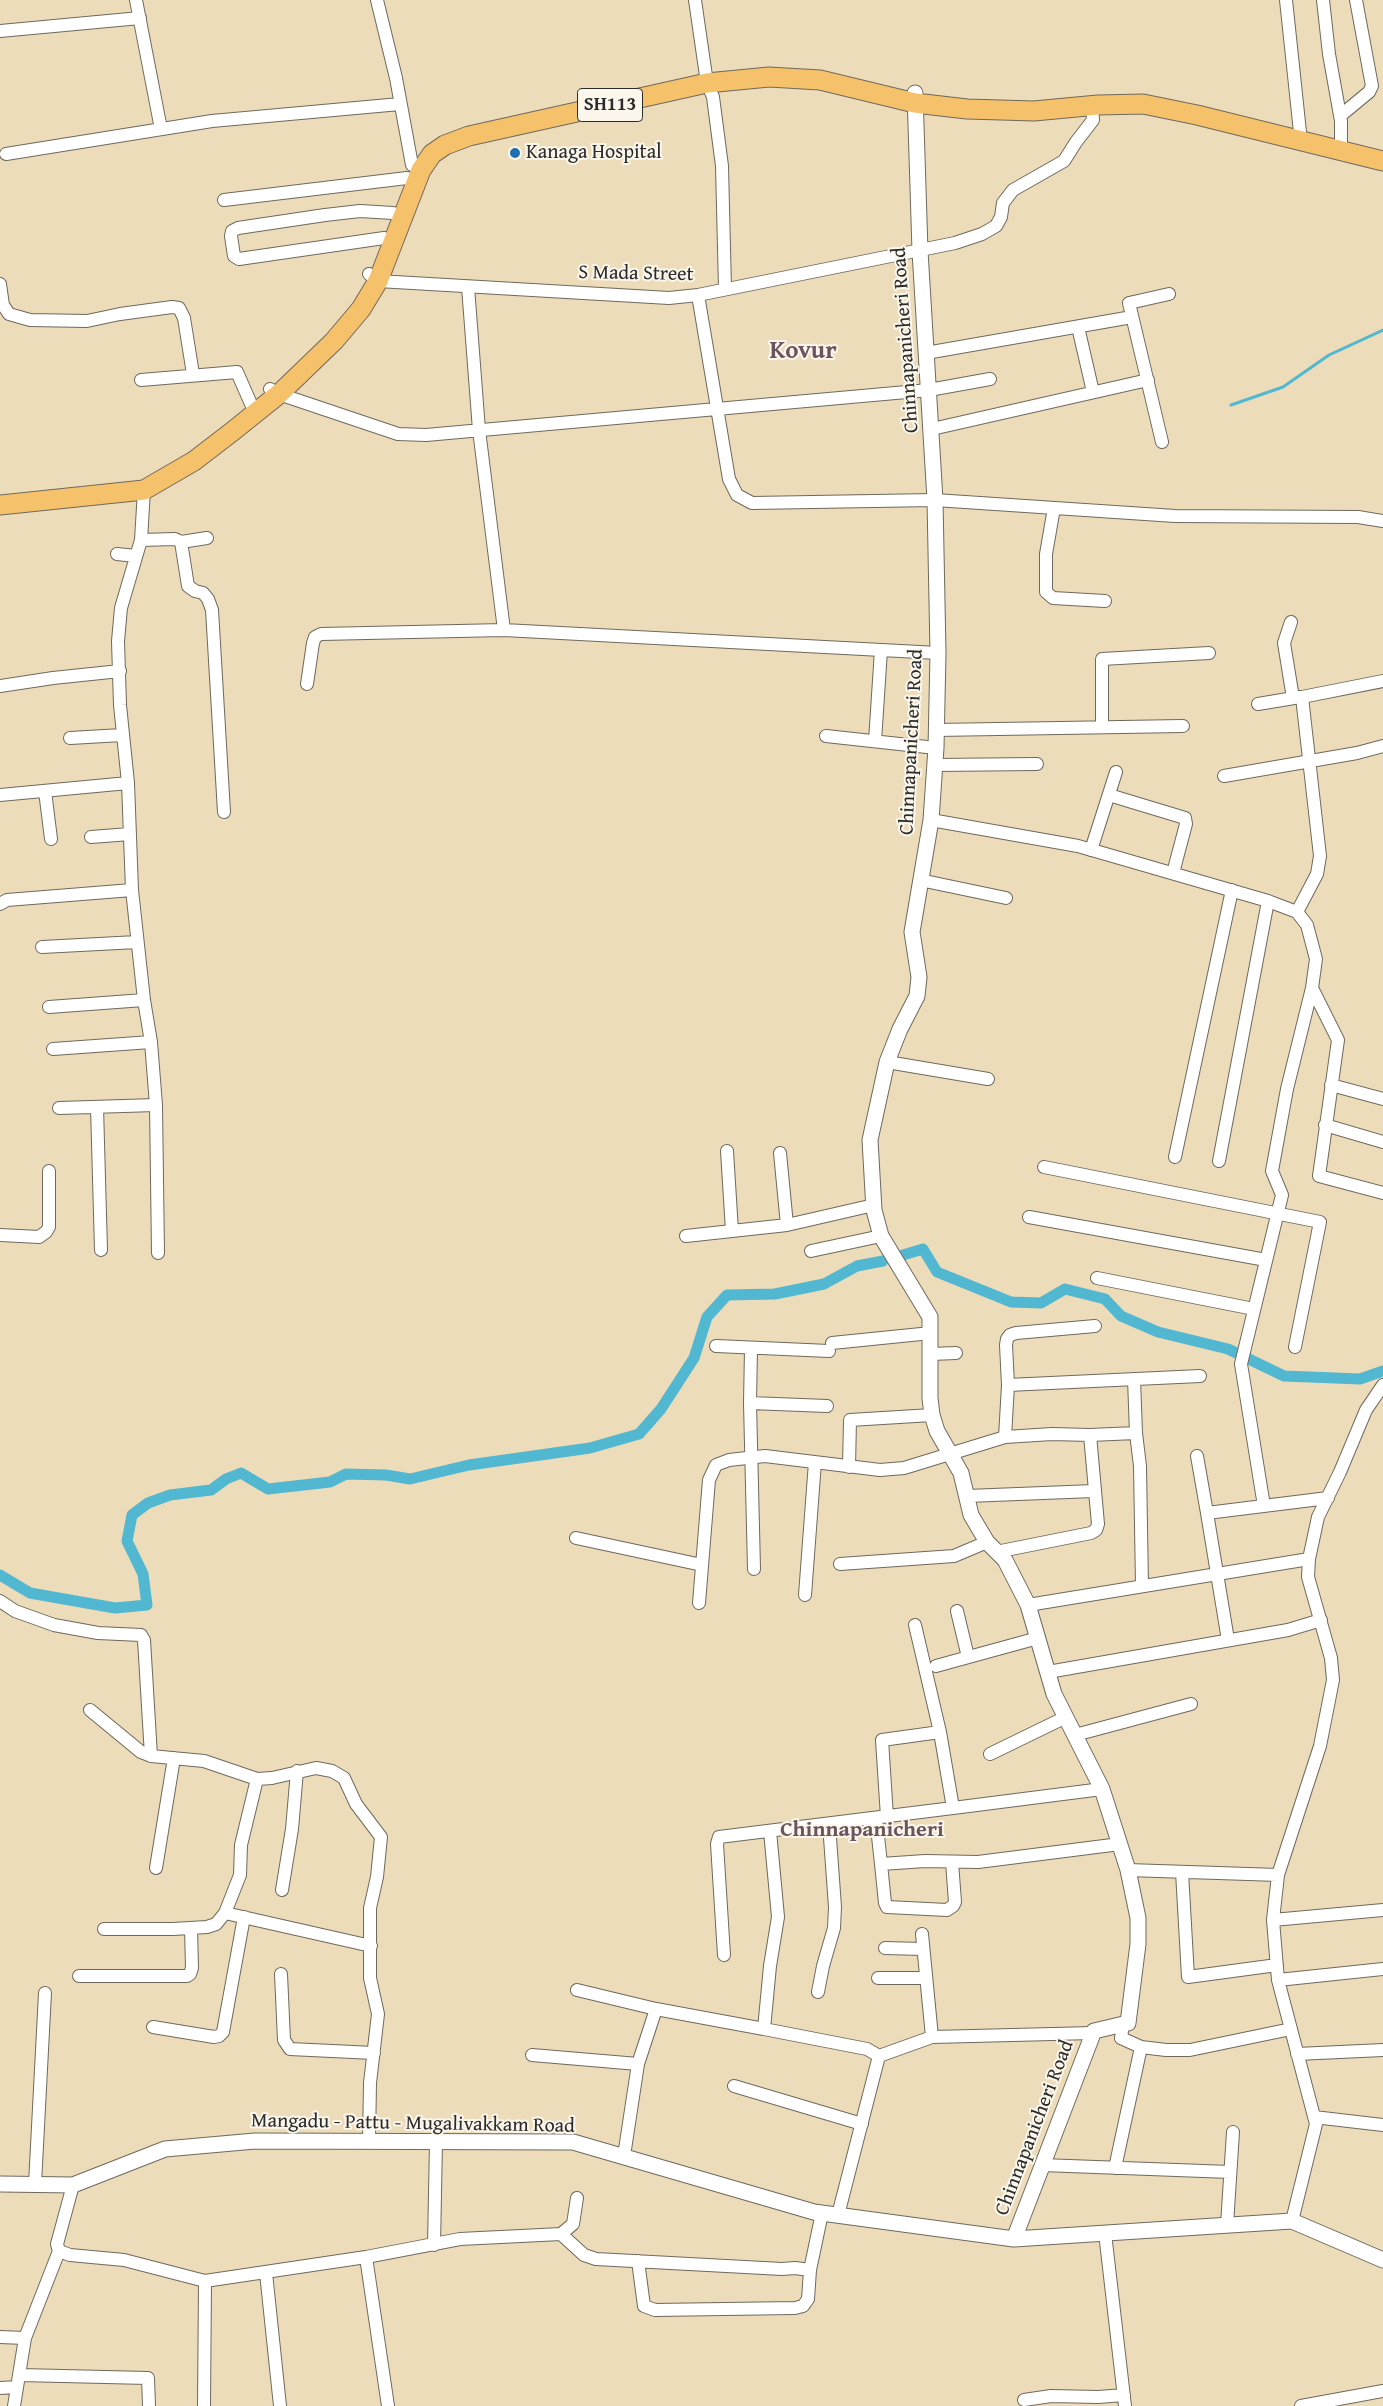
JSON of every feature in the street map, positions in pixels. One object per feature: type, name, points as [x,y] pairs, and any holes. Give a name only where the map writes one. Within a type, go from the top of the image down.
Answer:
[{"type":"main road","name":"SH113","points":[[374,277],[384,238],[410,171],[426,147],[441,136],[466,127],[706,79],[769,77],[820,80],[967,109],[1034,111],[1143,104],[1198,115],[1383,161]]},
{"type":"main road","name":"SH113","points":[[0,505],[144,490],[194,461],[334,341],[361,309],[420,170],[432,154],[445,145],[469,136],[706,79]]},
{"type":"main road","name":"SH113","points":[[915,98],[1034,102],[1097,96],[1152,94],[1383,152]]},
{"type":"main road","name":"SH113","points":[[0,494],[147,479],[189,454],[251,404],[274,391]]},
{"type":"street","points":[[136,0],[160,129]]},
{"type":"street","points":[[224,200],[410,171],[396,78],[377,0]]},
{"type":"street","points":[[695,0],[706,79],[713,97],[722,166],[725,289]]},
{"type":"street","points":[[1286,0],[1300,132]]},
{"type":"street","points":[[1323,0],[1340,116],[1341,142]]},
{"type":"street","points":[[1340,116],[1369,92],[1372,86],[1356,0]]},
{"type":"street","points":[[0,31],[140,18]]},
{"type":"street","name":"Chinnapanicheri Road","points":[[915,98],[920,251],[935,500],[938,653],[936,748],[931,820],[912,932],[919,977],[916,996],[887,1062],[870,1140],[874,1205],[881,1236],[930,1317],[932,1415],[937,1431],[961,1473],[971,1515],[992,1547],[1005,1560],[1028,1605],[1054,1694],[1102,1790],[1128,1870],[1138,1918],[1138,1944],[1128,2022],[1093,2033],[1014,2239]]},
{"type":"street","points":[[6,154],[222,120],[400,104]]},
{"type":"street","name":"S Mada Street","points":[[374,277],[468,287],[669,298],[698,295],[955,243],[982,234],[996,226],[1002,217],[1003,203],[1013,190],[1064,162],[1093,120],[1092,106]]},
{"type":"street","points":[[384,238],[239,258],[234,256],[230,236],[232,231],[238,228],[325,215],[360,212],[393,213]]},
{"type":"street","points":[[0,284],[3,305],[9,314],[30,320],[87,321],[138,311],[172,307],[179,308],[184,318],[193,374]]},
{"type":"street","points":[[468,287],[479,430],[504,630]]},
{"type":"street","points":[[1162,442],[1129,303],[1169,294]]},
{"type":"street","points":[[698,295],[729,479],[737,495],[752,503],[935,500],[1175,516],[1358,517],[1383,521]]},
{"type":"street","points":[[926,353],[1132,317]]},
{"type":"street","points":[[1078,327],[1093,392]]},
{"type":"street","points":[[141,380],[193,374],[237,372],[251,404]]},
{"type":"street","points":[[274,391],[398,434],[426,435],[929,390],[990,379]]},
{"type":"street","points":[[932,429],[1148,380]]},
{"type":"street","points":[[144,490],[141,540],[121,608],[118,641],[122,735],[128,783],[132,890],[144,1000],[152,1042],[156,1104],[158,1252]]},
{"type":"street","points":[[1054,508],[1046,554],[1046,592],[1053,598],[1105,601]]},
{"type":"street","points":[[141,540],[175,539],[181,542],[207,538]]},
{"type":"street","points":[[181,542],[188,586],[195,591],[203,593],[208,599],[212,610],[224,812]]},
{"type":"street","points":[[117,554],[136,556]]},
{"type":"street","points":[[1292,622],[1284,643],[1298,698],[1309,761],[1320,867],[1297,912]]},
{"type":"street","points":[[307,684],[313,643],[315,636],[321,634],[443,633],[504,630],[938,653]]},
{"type":"street","points":[[875,741],[881,650]]},
{"type":"street","points":[[1102,727],[1102,660],[1209,653]]},
{"type":"street","points":[[0,686],[53,678],[120,672]]},
{"type":"street","points":[[1258,704],[1383,681]]},
{"type":"street","points":[[936,730],[1183,726]]},
{"type":"street","points":[[70,738],[122,735]]},
{"type":"street","points":[[826,736],[936,748]]},
{"type":"street","points":[[1224,776],[1357,753],[1383,746]]},
{"type":"street","points":[[935,765],[1036,764]]},
{"type":"street","points":[[1091,850],[1116,772]]},
{"type":"street","points":[[0,795],[128,783]]},
{"type":"street","points":[[45,791],[51,840]]},
{"type":"street","points":[[1109,794],[1186,820],[1173,874]]},
{"type":"street","points":[[931,820],[1091,850],[1268,901],[1297,912],[1307,925],[1316,959],[1312,988],[1287,1089],[1272,1171],[1282,1195],[1241,1364],[1264,1506]]},
{"type":"street","points":[[91,837],[130,834]]},
{"type":"street","points":[[920,880],[1006,898]]},
{"type":"street","points":[[0,904],[7,900],[132,890]]},
{"type":"street","points":[[1175,1157],[1232,890]]},
{"type":"street","points":[[1219,1161],[1268,901]]},
{"type":"street","points":[[42,947],[137,942]]},
{"type":"street","points":[[1312,988],[1338,1040],[1318,1176],[1383,1193]]},
{"type":"street","points":[[49,1007],[144,1000]]},
{"type":"street","points":[[53,1049],[152,1042]]},
{"type":"street","points":[[887,1062],[988,1079]]},
{"type":"street","points":[[1331,1086],[1383,1099]]},
{"type":"street","points":[[59,1108],[156,1104]]},
{"type":"street","points":[[97,1107],[101,1250]]},
{"type":"street","points":[[1325,1125],[1383,1142]]},
{"type":"street","points":[[727,1151],[732,1231]]},
{"type":"street","points":[[780,1153],[787,1225]]},
{"type":"street","points":[[1044,1167],[1320,1222],[1295,1347]]},
{"type":"street","points":[[0,1235],[39,1237],[46,1232],[49,1227],[49,1171]]},
{"type":"street","points":[[686,1236],[787,1225],[874,1205]]},
{"type":"street","points":[[1029,1217],[1266,1260]]},
{"type":"street","points":[[811,1251],[881,1236]]},
{"type":"street","points":[[1097,1278],[1254,1309]]},
{"type":"street","points":[[1005,1437],[1008,1385],[1006,1345],[1010,1335],[1095,1326]]},
{"type":"street","points":[[716,1346],[752,1349],[830,1347],[931,1333]]},
{"type":"street","points":[[752,1349],[750,1403],[754,1569]]},
{"type":"street","points":[[931,1354],[956,1353]]},
{"type":"street","points":[[1008,1385],[1200,1376]]},
{"type":"street","points":[[1134,1379],[1136,1433],[1140,1466],[1142,1586]]},
{"type":"street","points":[[1292,2221],[1316,2124],[1278,1980],[1273,1920],[1278,1875],[1320,1746],[1333,1680],[1332,1658],[1308,1578],[1309,1559],[1318,1517],[1366,1410],[1383,1385]]},
{"type":"street","points":[[750,1403],[827,1406]]},
{"type":"street","points":[[849,1468],[850,1420],[932,1415]]},
{"type":"street","points":[[700,1603],[709,1480],[716,1465],[729,1460],[765,1456],[849,1468],[880,1470],[904,1468],[1005,1437],[1052,1434],[1136,1433]]},
{"type":"street","points":[[840,1564],[954,1556],[992,1547],[1092,1534],[1098,1524],[1090,1435]]},
{"type":"street","points":[[1197,1456],[1228,1640]]},
{"type":"street","points":[[805,1595],[815,1462]]},
{"type":"street","points":[[967,1496],[1094,1491]]},
{"type":"street","points":[[1207,1513],[1328,1498]]},
{"type":"street","points":[[576,1538],[702,1565]]},
{"type":"street","points":[[1028,1605],[1309,1559]]},
{"type":"street","points":[[0,1601],[15,1611],[54,1625],[98,1633],[141,1635],[144,1640],[151,1756]]},
{"type":"street","points":[[957,1612],[968,1657]]},
{"type":"street","points":[[1048,1672],[1288,1630],[1321,1620]]},
{"type":"street","points":[[915,1625],[940,1732],[953,1808]]},
{"type":"street","points":[[936,1666],[1038,1638]]},
{"type":"street","points":[[1074,1735],[1191,1704]]},
{"type":"street","points":[[90,1710],[141,1752],[151,1756],[204,1761],[257,1779],[272,1778],[296,1771],[316,1768],[332,1771],[344,1778],[356,1804],[381,1837],[377,1877],[370,1908],[370,1978],[378,2014],[370,2083],[369,2141]]},
{"type":"street","points":[[990,1754],[1066,1717]]},
{"type":"street","points":[[940,1732],[882,1740],[881,1864],[887,1907],[947,1910],[954,1906],[952,1862]]},
{"type":"street","points":[[156,1868],[174,1758]]},
{"type":"street","points":[[282,1890],[292,1829],[296,1771]]},
{"type":"street","points":[[104,1929],[192,1928],[216,1924],[226,1913],[240,1875],[242,1845],[257,1779]]},
{"type":"street","points":[[724,1955],[718,1839],[725,1835],[1102,1790]]},
{"type":"street","points":[[818,1992],[834,1928],[835,1907],[829,1824]]},
{"type":"street","points":[[764,2029],[770,1966],[778,1917],[770,1831]]},
{"type":"street","points":[[881,1864],[925,1861],[978,1862],[1120,1844]]},
{"type":"street","points":[[1128,1870],[1278,1875]]},
{"type":"street","points":[[1182,1872],[1188,1978],[1277,1965]]},
{"type":"street","points":[[1273,1920],[1383,1910]]},
{"type":"street","points":[[226,1913],[371,1946]]},
{"type":"street","points":[[153,2027],[214,2037],[219,2036],[223,2032],[244,1917]]},
{"type":"street","points":[[79,1976],[187,1976],[192,1968],[192,1928]]},
{"type":"street","points":[[922,1934],[932,2037]]},
{"type":"street","points":[[885,1948],[923,1949]]},
{"type":"street","points":[[1278,1980],[1383,1969]]},
{"type":"street","points":[[281,1974],[284,2040],[290,2049],[374,2053]]},
{"type":"street","points":[[878,1978],[926,1978]]},
{"type":"street","points":[[577,1990],[656,2009],[867,2049],[879,2056],[932,2037],[1093,2033]]},
{"type":"street","points":[[35,2184],[45,1993]]},
{"type":"street","points":[[624,2156],[638,2064],[656,2009]]},
{"type":"street","points":[[1123,2024],[1121,2038],[1141,2047],[1190,2050],[1291,2029]]},
{"type":"street","points":[[1115,2168],[1141,2047]]},
{"type":"street","points":[[1297,2054],[1383,2050]]},
{"type":"street","points":[[532,2055],[638,2064]]},
{"type":"street","points":[[838,2215],[879,2056]]},
{"type":"street","points":[[734,2086],[862,2124]]},
{"type":"street","points":[[1314,2117],[1383,2125]]},
{"type":"street","points":[[1227,2225],[1233,2132]]},
{"type":"street","name":"Mangadu - Pattu - Mugalivakkam Road","points":[[0,2184],[73,2185],[164,2149],[255,2141],[573,2142],[822,2213],[1014,2239],[1292,2221],[1383,2260]]},
{"type":"street","points":[[434,2245],[436,2142]]},
{"type":"street","points":[[1042,2165],[1230,2172]]},
{"type":"street","points":[[14,2406],[25,2338],[59,2252],[57,2244],[73,2185]]},
{"type":"street","points":[[59,2252],[70,2255],[124,2260],[177,2276],[205,2281],[366,2257],[460,2239],[561,2234],[573,2224],[577,2198]]},
{"type":"street","points":[[638,2261],[644,2306],[655,2310],[795,2308],[803,2306],[808,2299],[810,2270],[822,2213]]},
{"type":"street","points":[[1024,2400],[1051,2396],[1124,2401],[1105,2233]]},
{"type":"street","points":[[561,2234],[584,2255],[596,2259],[810,2270]]},
{"type":"street","points":[[366,2257],[388,2406]]},
{"type":"street","points":[[266,2273],[280,2406]]},
{"type":"street","points":[[204,2406],[205,2281]]},
{"type":"street","points":[[0,2337],[25,2338]]},
{"type":"street","points":[[0,2388],[18,2381],[148,2378],[149,2406]]},
{"type":"street","points":[[1301,2406],[1377,2397]]},
{"type":"waterway","points":[[1231,405],[1283,387],[1329,355],[1383,330]]},
{"type":"waterway","points":[[903,1255],[923,1249],[937,1272],[1011,1302],[1041,1303],[1065,1289],[1105,1299],[1121,1316],[1158,1332],[1228,1349],[1284,1376],[1360,1379],[1383,1371]]},
{"type":"waterway","points":[[0,1575],[30,1593],[115,1608],[147,1605],[143,1574],[127,1541],[132,1515],[148,1503],[170,1495],[211,1490],[226,1479],[241,1473],[268,1489],[330,1482],[346,1474],[386,1475],[410,1479],[469,1465],[590,1448],[639,1434],[661,1409],[694,1358],[707,1317],[727,1295],[775,1294],[824,1284],[857,1266],[883,1261]]},
{"type":"place","name":"Kanaga Hospital","points":[[515,153]]},
{"type":"district","name":"Kovur","points":[[803,352]]},
{"type":"district","name":"Chinnapanicheri","points":[[862,1830]]}]
